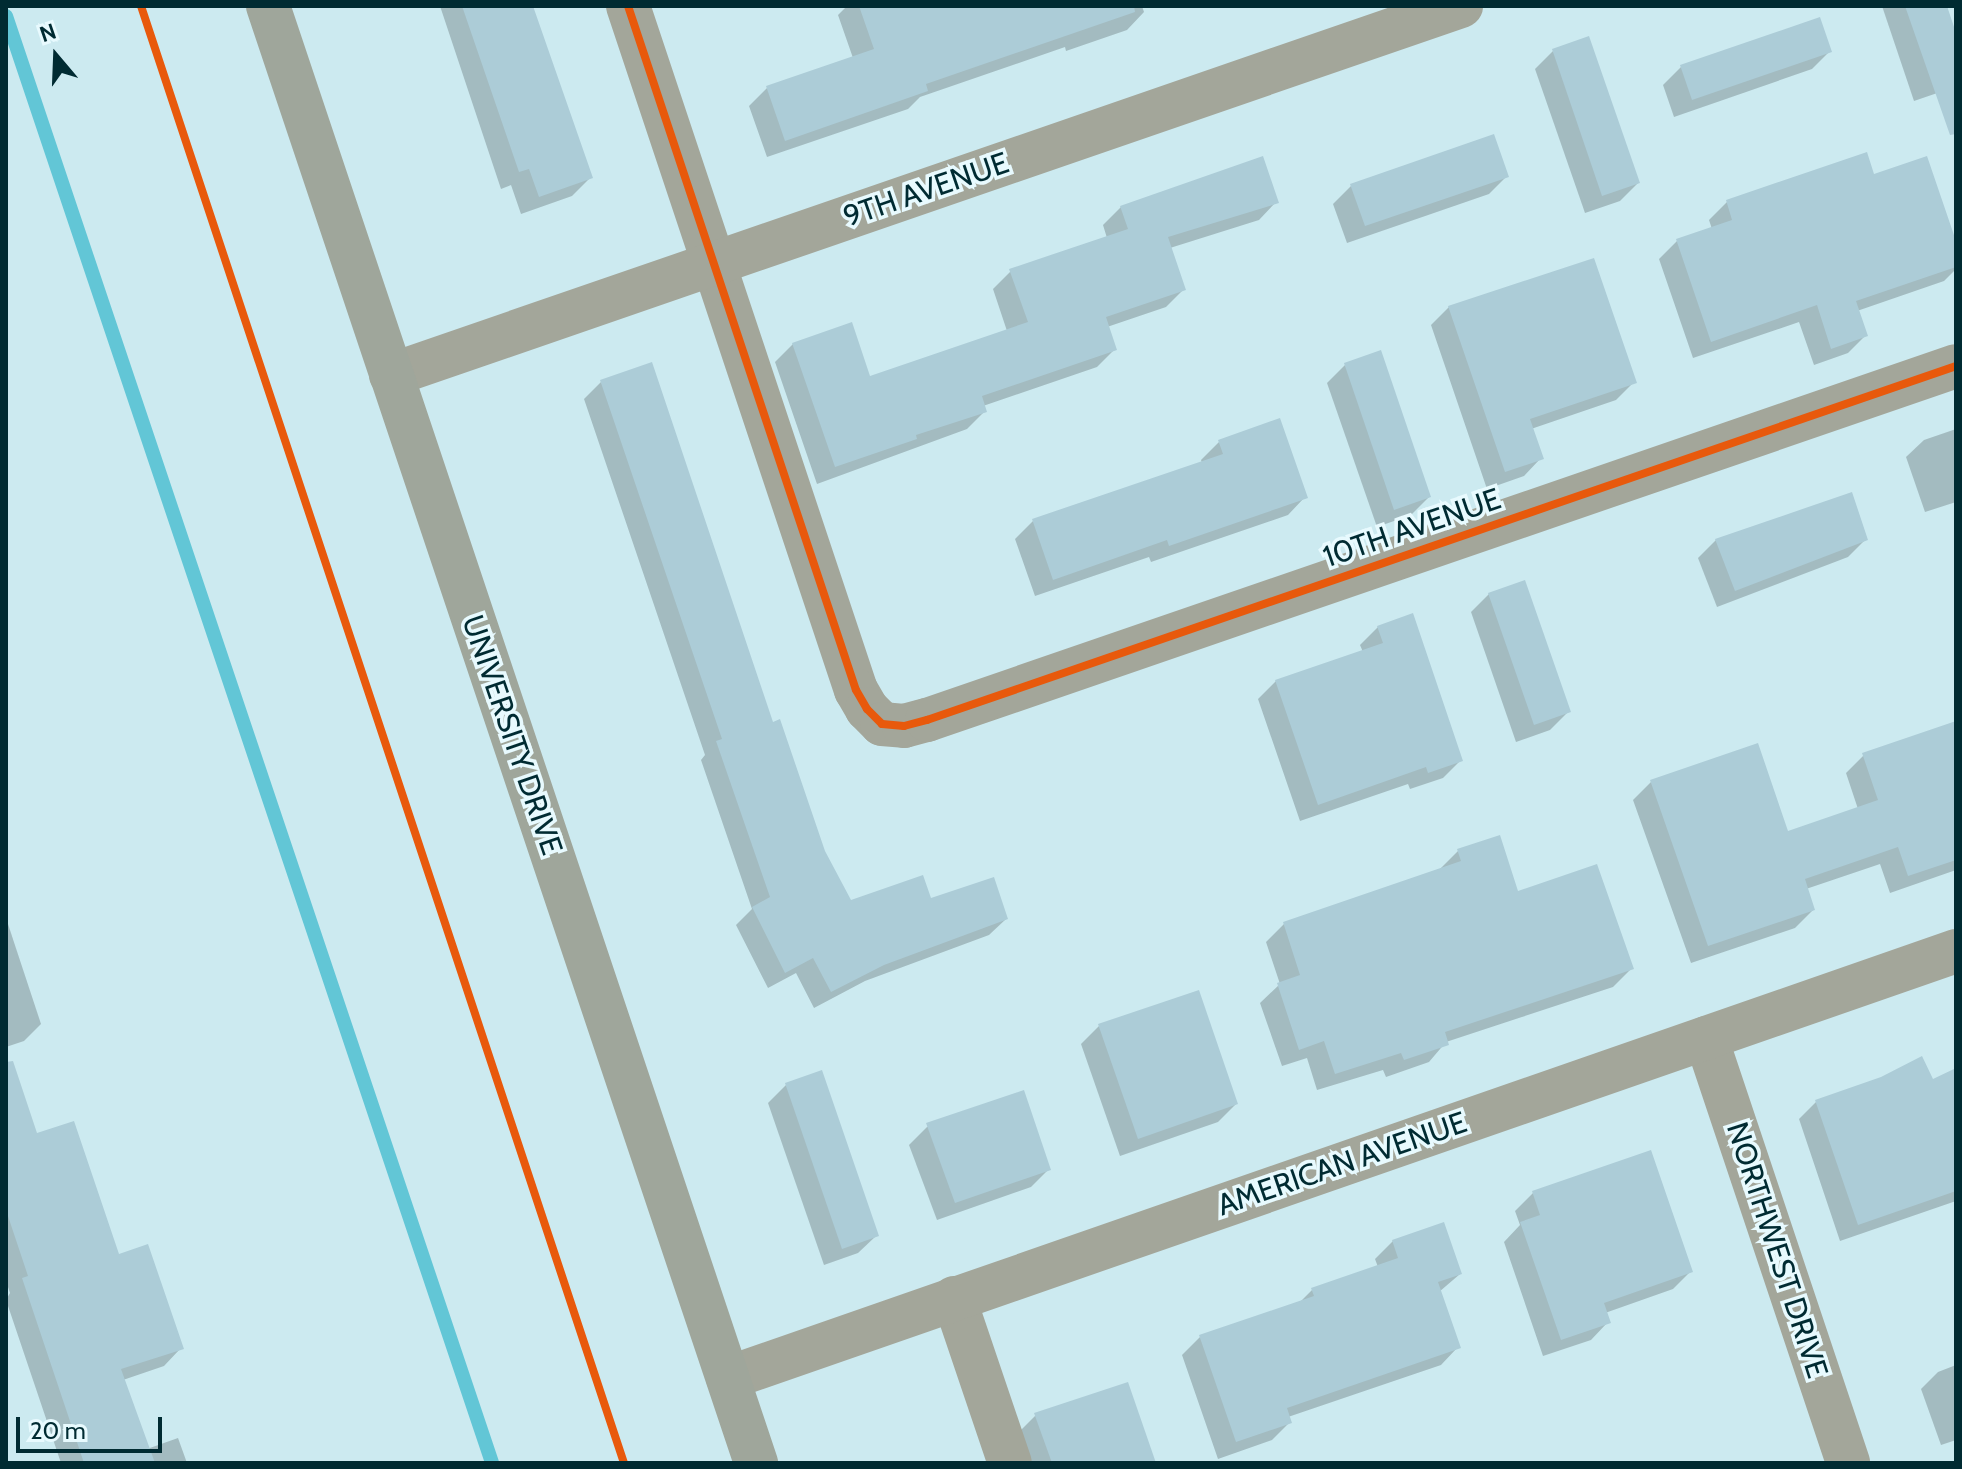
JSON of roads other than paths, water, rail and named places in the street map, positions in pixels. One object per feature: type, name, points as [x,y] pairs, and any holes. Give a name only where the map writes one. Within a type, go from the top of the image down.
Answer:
[{"type":"main road","name":"UNIVERSITY DRIVE","points":[[268,6],[756,1463]]},
{"type":"street","points":[[628,6],[714,263]]},
{"type":"street","name":"9TH AVENUE","points":[[391,375],[1461,6]]},
{"type":"street","name":"10TH AVENUE","points":[[714,263],[856,690],[867,709],[882,724],[904,726],[1956,366]]},
{"type":"street","name":"AMERICAN AVENUE","points":[[728,1378],[1956,951]]},
{"type":"street","name":"NORTHWEST DRIVE","points":[[1706,1038],[1848,1463]]},
{"type":"street","points":[[954,1298],[1010,1463]]},
{"type":"waterway","points":[[6,16],[492,1463]]}]
